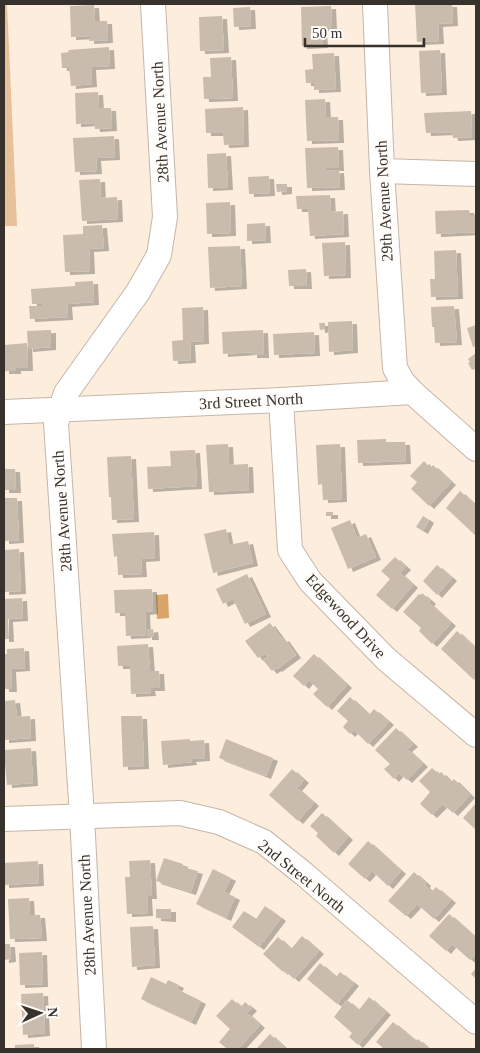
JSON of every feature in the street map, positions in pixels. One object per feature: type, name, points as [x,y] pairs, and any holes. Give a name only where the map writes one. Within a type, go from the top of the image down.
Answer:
[{"type":"street","name":"28th Avenue North","points":[[94,1049],[82,816],[56,423],[66,393],[138,292],[159,255],[165,218],[153,4]]},
{"type":"street","name":"29th Avenue North","points":[[375,4],[382,172],[395,368],[402,381],[412,392]]},
{"type":"street","points":[[382,172],[476,174]]},
{"type":"street","name":"3rd Street North","points":[[4,412],[281,400],[412,392]]},
{"type":"street","points":[[412,392],[476,449]]},
{"type":"street","name":"Edgewood Drive","points":[[281,400],[290,550],[310,581],[386,659],[476,735]]},
{"type":"street","name":"2nd Street North","points":[[4,819],[180,813],[219,822],[264,842],[476,1022]]},
{"type":"shaded area","points":[[4,4],[7,4],[17,226],[4,226]]},
{"type":"shaded area","points":[[168,594],[169,618],[157,619],[156,595]]},
{"type":"building","points":[[415,4],[452,4],[453,23],[438,24],[439,41],[417,42]]},
{"type":"building","points":[[94,5],[95,21],[107,21],[108,40],[89,41],[89,36],[71,37],[70,6]]},
{"type":"building","points":[[331,6],[332,27],[322,28],[323,45],[302,46],[301,7]]},
{"type":"building","points":[[250,7],[251,26],[234,27],[233,8]]},
{"type":"building","points":[[222,16],[224,50],[200,51],[199,17]]},
{"type":"building","points":[[109,47],[110,66],[91,67],[92,84],[71,86],[69,68],[62,68],[61,53],[69,52],[68,50]]},
{"type":"building","points":[[440,50],[442,92],[421,93],[419,51]]},
{"type":"building","points":[[334,53],[336,89],[314,90],[314,83],[306,83],[305,70],[313,69],[312,54]]},
{"type":"building","points":[[231,57],[233,98],[204,99],[203,77],[211,77],[210,58]]},
{"type":"building","points":[[98,92],[99,108],[111,108],[112,128],[95,129],[94,123],[76,124],[75,93]]},
{"type":"building","points":[[325,99],[326,117],[338,117],[339,140],[307,141],[305,100]]},
{"type":"building","points":[[243,107],[244,144],[224,145],[223,133],[206,133],[205,109]]},
{"type":"building","points":[[471,111],[472,137],[453,138],[452,132],[426,133],[424,113]]},
{"type":"building","points":[[114,136],[115,157],[96,158],[97,171],[75,172],[73,138]]},
{"type":"building","points":[[338,147],[339,168],[326,168],[326,171],[339,170],[340,187],[307,188],[305,148]]},
{"type":"building","points":[[226,153],[228,187],[208,188],[207,154]]},
{"type":"building","points":[[269,176],[270,193],[249,194],[248,177]]},
{"type":"building","points":[[100,179],[101,198],[117,197],[118,219],[82,221],[79,180]]},
{"type":"building","points":[[276,184],[287,184],[287,191],[277,192]]},
{"type":"building","points":[[330,195],[331,212],[343,211],[344,234],[310,236],[308,209],[297,209],[296,196]]},
{"type":"building","points":[[230,202],[231,233],[207,234],[206,203]]},
{"type":"building","points":[[469,210],[470,215],[476,215],[476,232],[436,234],[435,211]]},
{"type":"building","points":[[265,223],[266,240],[247,241],[247,224]]},
{"type":"building","points":[[102,225],[104,248],[89,249],[90,271],[65,272],[63,235],[83,234],[83,226]]},
{"type":"building","points":[[345,242],[346,275],[324,276],[322,243]]},
{"type":"building","points":[[240,246],[242,286],[210,288],[208,247]]},
{"type":"building","points":[[456,250],[458,296],[431,297],[430,279],[435,279],[434,251]]},
{"type":"building","points":[[306,269],[307,286],[289,286],[288,270]]},
{"type":"building","points":[[93,281],[94,302],[67,304],[68,317],[30,319],[29,306],[42,306],[42,304],[32,304],[31,289],[75,286],[75,282]]},
{"type":"building","points":[[454,306],[457,342],[435,343],[431,307]]},
{"type":"building","points":[[203,307],[204,341],[190,342],[191,360],[173,361],[172,341],[183,340],[182,308]]},
{"type":"building","points":[[352,321],[353,350],[329,352],[328,322]]},
{"type":"building","points":[[319,323],[325,323],[325,329],[320,330]]},
{"type":"building","points":[[476,325],[476,346],[473,347],[467,328]]},
{"type":"building","points":[[51,330],[51,347],[28,349],[27,331]]},
{"type":"building","points":[[263,330],[264,355],[252,355],[252,352],[223,354],[222,332]]},
{"type":"building","points":[[314,332],[315,353],[274,355],[273,334]]},
{"type":"building","points":[[27,343],[28,368],[4,371],[4,345]]},
{"type":"building","points":[[476,353],[476,372],[474,369],[472,370],[468,359]]},
{"type":"building","points":[[386,439],[386,442],[405,442],[406,461],[358,463],[357,440]]},
{"type":"building","points":[[228,444],[229,465],[248,464],[249,490],[209,492],[206,445]]},
{"type":"building","points":[[340,444],[342,499],[323,500],[322,484],[318,485],[316,445]]},
{"type":"building","points":[[195,450],[197,486],[148,489],[147,467],[171,466],[170,451]]},
{"type":"building","points":[[131,456],[134,519],[112,520],[107,457]]},
{"type":"building","points":[[424,461],[430,468],[433,465],[451,482],[429,506],[411,489],[417,482],[410,476]]},
{"type":"building","points":[[4,469],[15,469],[16,490],[4,490]]},
{"type":"building","points":[[460,491],[476,506],[476,536],[446,508]]},
{"type":"building","points":[[4,498],[17,498],[19,540],[4,541]]},
{"type":"building","points":[[326,512],[333,512],[333,516],[326,516]]},
{"type":"building","points":[[423,516],[429,520],[423,531],[416,527]]},
{"type":"building","points":[[350,520],[357,538],[366,534],[376,557],[348,569],[331,528]]},
{"type":"building","points":[[226,529],[229,545],[248,541],[253,563],[213,573],[204,534]]},
{"type":"building","points":[[154,532],[155,558],[141,559],[142,574],[118,575],[117,556],[114,557],[112,534]]},
{"type":"building","points":[[19,549],[21,591],[4,592],[4,550]]},
{"type":"building","points":[[395,557],[406,567],[400,573],[413,585],[392,609],[376,595],[390,579],[381,571]]},
{"type":"building","points":[[437,565],[452,578],[437,595],[423,581]]},
{"type":"building","points":[[247,574],[266,614],[245,624],[233,599],[223,604],[216,589]]},
{"type":"building","points":[[152,589],[153,611],[145,612],[146,635],[126,636],[125,613],[115,613],[114,590]]},
{"type":"building","points":[[422,593],[431,601],[429,603],[451,623],[432,644],[419,631],[421,628],[403,612]]},
{"type":"building","points":[[22,598],[23,618],[8,619],[9,639],[4,639],[4,599]]},
{"type":"building","points":[[270,623],[296,655],[272,671],[263,660],[268,657],[265,653],[258,658],[245,641]]},
{"type":"building","points":[[153,629],[154,637],[147,637],[147,630]]},
{"type":"building","points":[[457,631],[476,649],[476,677],[474,680],[441,649]]},
{"type":"building","points":[[148,644],[150,671],[159,671],[160,688],[150,688],[151,693],[131,694],[130,666],[118,666],[117,646]]},
{"type":"building","points":[[24,648],[25,668],[11,669],[12,689],[4,689],[4,654],[7,654],[7,649]]},
{"type":"building","points":[[314,654],[347,685],[327,707],[313,694],[318,689],[309,680],[304,686],[293,676]]},
{"type":"building","points":[[350,697],[369,715],[374,709],[389,722],[368,744],[354,730],[350,734],[343,727],[348,721],[337,711]]},
{"type":"building","points":[[15,700],[17,717],[30,716],[31,738],[4,740],[4,701]]},
{"type":"building","points":[[121,716],[142,716],[144,766],[123,767]]},
{"type":"building","points":[[396,728],[413,744],[407,749],[423,764],[407,780],[399,773],[394,779],[384,769],[390,764],[375,750]]},
{"type":"building","points":[[190,739],[190,741],[204,740],[205,758],[191,759],[192,762],[163,765],[161,741]]},
{"type":"building","points":[[226,739],[273,758],[266,776],[219,758]]},
{"type":"building","points":[[31,748],[33,783],[7,785],[4,750]]},
{"type":"building","points":[[432,768],[439,774],[441,772],[451,782],[454,779],[470,795],[453,813],[443,804],[432,815],[420,804],[430,792],[419,781]]},
{"type":"building","points":[[292,769],[304,780],[297,788],[314,803],[298,821],[269,795]]},
{"type":"building","points":[[476,803],[476,830],[463,818]]},
{"type":"building","points":[[322,813],[348,837],[334,853],[316,836],[318,833],[310,826]]},
{"type":"building","points":[[368,841],[401,871],[388,886],[372,871],[365,879],[348,864]]},
{"type":"building","points":[[164,858],[183,864],[182,867],[198,871],[191,892],[156,881]]},
{"type":"building","points":[[150,860],[152,896],[147,896],[148,913],[127,914],[125,877],[130,877],[129,861]]},
{"type":"building","points":[[38,861],[39,883],[4,885],[4,863]]},
{"type":"building","points":[[213,869],[231,878],[224,892],[235,897],[226,918],[196,904]]},
{"type":"building","points":[[414,872],[426,883],[425,885],[431,892],[436,887],[451,900],[434,919],[417,904],[406,916],[388,901]]},
{"type":"building","points":[[29,898],[30,915],[40,915],[42,938],[10,939],[8,899]]},
{"type":"building","points":[[265,906],[281,918],[259,947],[232,927],[244,911],[256,919]]},
{"type":"building","points":[[156,909],[171,909],[171,919],[156,918]]},
{"type":"building","points":[[449,914],[476,938],[476,953],[470,960],[452,944],[446,951],[429,936]]},
{"type":"building","points":[[153,926],[155,965],[132,967],[130,927]]},
{"type":"building","points":[[302,936],[319,951],[294,979],[263,954],[278,937],[291,949]]},
{"type":"building","points":[[4,944],[10,944],[11,959],[4,960]]},
{"type":"building","points":[[42,952],[43,984],[20,985],[19,953]]},
{"type":"building","points":[[320,963],[336,977],[340,972],[354,983],[337,1004],[307,979]]},
{"type":"building","points":[[476,968],[476,979],[471,974]]},
{"type":"building","points":[[151,977],[166,984],[168,980],[179,985],[177,989],[201,1001],[191,1022],[141,999]]},
{"type":"building","points":[[43,993],[45,1033],[23,1035],[21,994]]},
{"type":"building","points":[[369,997],[386,1012],[358,1045],[349,1037],[352,1033],[334,1017],[347,1000],[359,1010]]},
{"type":"building","points":[[232,999],[241,1007],[245,1002],[252,1008],[247,1013],[260,1025],[238,1049],[227,1049],[219,1042],[230,1029],[216,1016]]},
{"type":"building","points":[[393,1022],[429,1049],[384,1049],[376,1042]]},
{"type":"building","points":[[270,1034],[286,1049],[256,1049]]},
{"type":"building","points":[[34,1044],[34,1049],[15,1049],[15,1045]]}]
